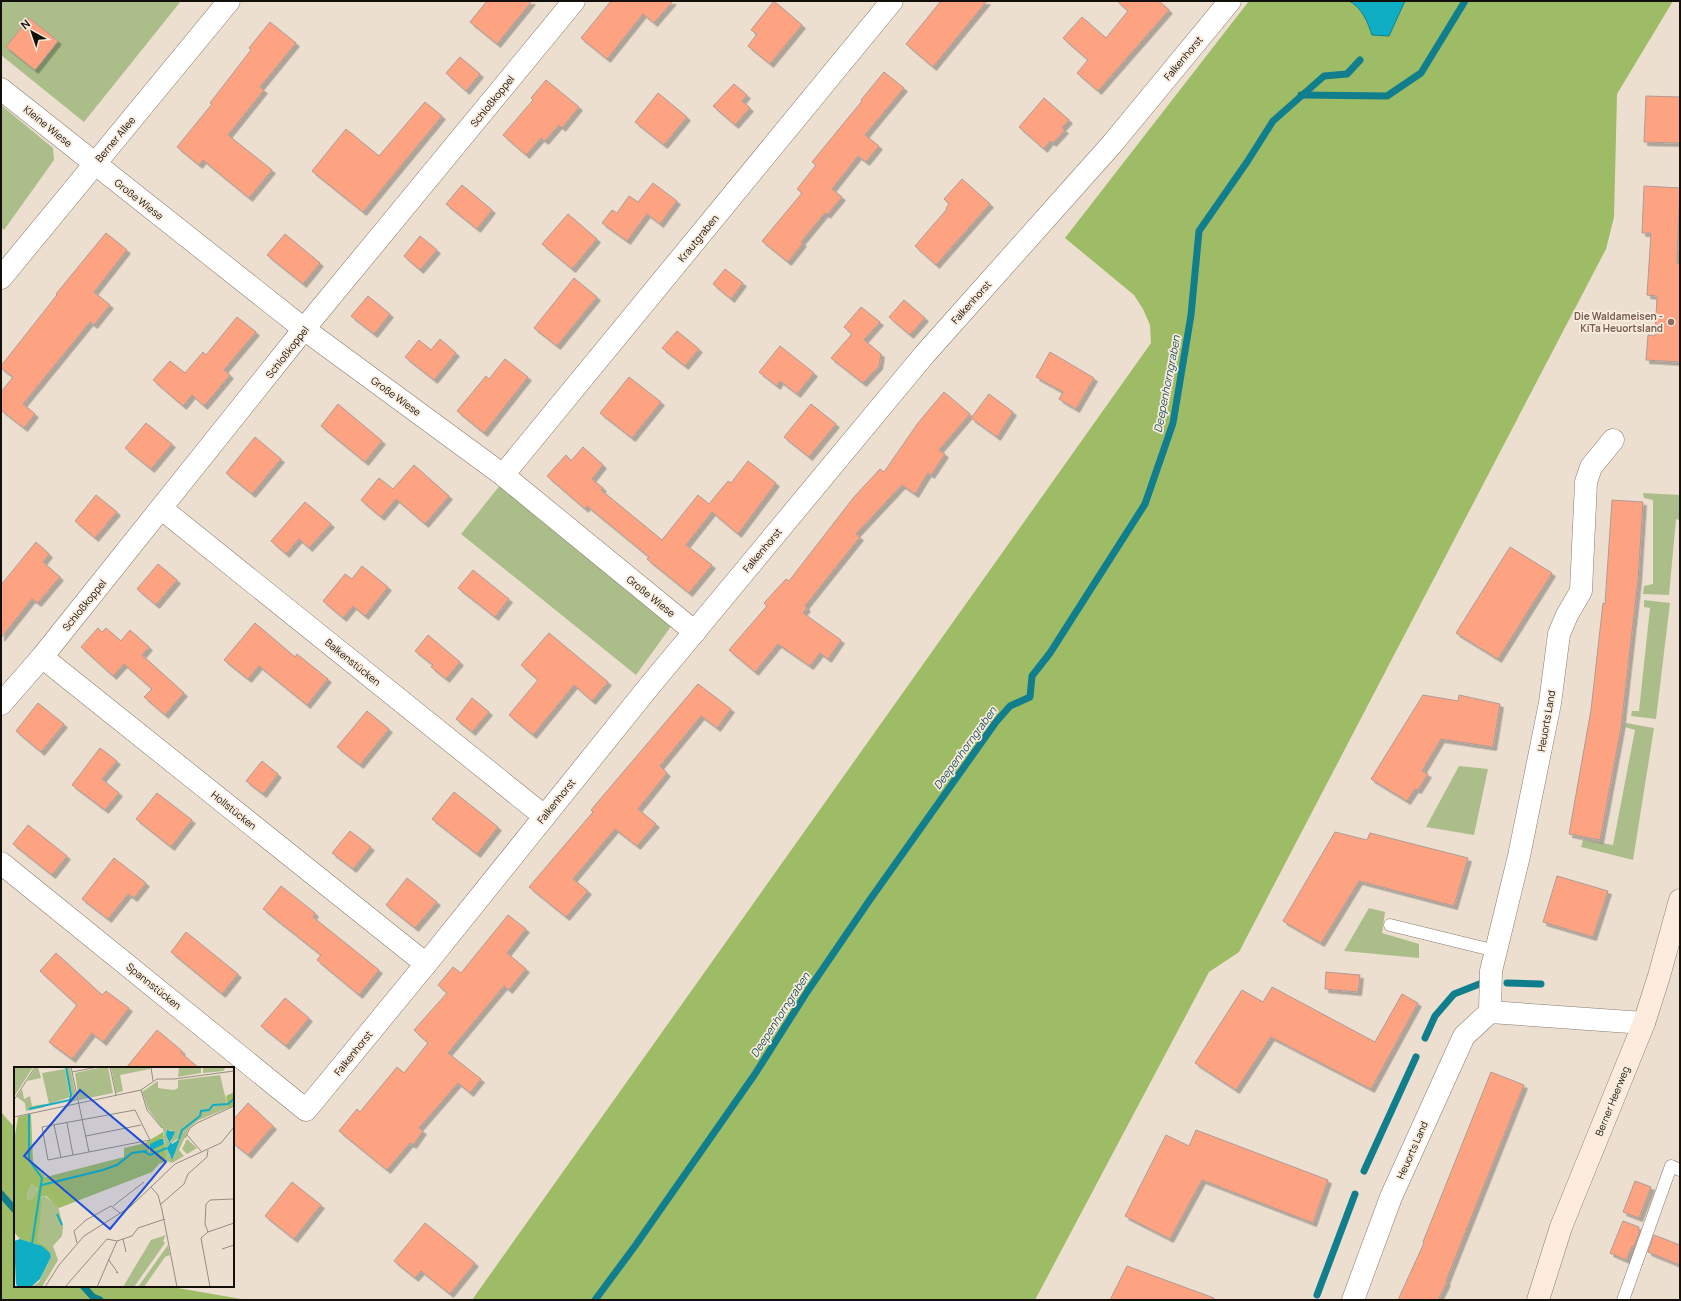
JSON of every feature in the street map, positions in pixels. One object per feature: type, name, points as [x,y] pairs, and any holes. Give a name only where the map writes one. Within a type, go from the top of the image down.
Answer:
[{"type":"main road","name":"Berner Heerweg","points":[[1538,1300],[1561,1226],[1644,1022],[1659,976],[1680,900]]},
{"type":"street","name":"Berner Allee","points":[[1,278],[229,1]]},
{"type":"street","name":"Schloßkoppel","points":[[1,704],[42,657],[304,330],[574,1]]},
{"type":"street","name":"Krautgraben","points":[[503,475],[892,1]]},
{"type":"street","name":"Falkenhorst","points":[[306,1110],[426,964],[647,689],[924,355],[1107,149],[1230,1]]},
{"type":"street","name":"Kleine Wiese","points":[[1,88],[94,164]]},
{"type":"street","name":"Große Wiese","points":[[94,164],[304,330],[503,475],[695,632]]},
{"type":"street","name":"Heuorts Land","points":[[1353,1300],[1391,1197],[1461,1042],[1464,1036],[1490,1012],[1491,971],[1519,856],[1550,703],[1559,634],[1567,614],[1581,591],[1586,482],[1591,467],[1613,440]]},
{"type":"street","name":"Balkenstücken","points":[[162,509],[544,816]]},
{"type":"street","name":"Hollstücken","points":[[42,657],[426,964]]},
{"type":"street","name":"Spannstücken","points":[[1,863],[306,1110]]},
{"type":"street","points":[[1490,1012],[1644,1022]]},
{"type":"lane","points":[[1390,925],[1496,951]]},
{"type":"lane","points":[[1623,1300],[1671,1166],[1680,1170]]},
{"type":"green space","points":[[1,1],[181,1],[84,122],[1,55]]},
{"type":"green space","points":[[1249,1],[1349,1],[1361,11],[1372,35],[1389,36],[1405,1],[1673,1],[1617,94],[1614,217],[1606,249],[1239,952],[1209,972],[1035,1300],[472,1300],[1151,343],[1150,325],[1143,309],[1134,295],[1065,238]]},
{"type":"green space","points":[[1,105],[53,148],[54,160],[4,230],[1,227]]},
{"type":"green space","points":[[501,484],[672,625],[636,675],[461,534]]},
{"type":"green space","points":[[1643,493],[1680,495],[1679,520],[1676,519],[1669,595],[1643,594],[1644,586],[1653,584],[1653,500],[1644,498]]},
{"type":"green space","points":[[1644,600],[1670,603],[1656,719],[1631,716],[1632,711],[1639,711],[1650,608],[1644,607]]},
{"type":"green space","points":[[1626,723],[1654,728],[1633,860],[1581,847],[1583,840],[1613,845],[1635,730],[1625,727]]},
{"type":"green space","points":[[1459,766],[1488,769],[1474,835],[1426,827]]},
{"type":"green space","points":[[1369,908],[1385,912],[1382,933],[1419,944],[1419,958],[1344,951]]},
{"type":"green space","points":[[1,1112],[14,1127],[14,1287],[172,1287],[247,1300],[1,1300]]},
{"type":"water","points":[[1349,1],[1405,1],[1389,36],[1372,35],[1361,11]]},
{"type":"building","points":[[487,1],[532,1],[497,44],[470,22]]},
{"type":"building","points":[[611,1],[673,1],[654,23],[643,14],[607,59],[581,38]]},
{"type":"building","points":[[774,1],[802,25],[770,64],[748,46],[757,34],[751,30]]},
{"type":"building","points":[[941,1],[987,1],[933,67],[906,44]]},
{"type":"building","points":[[1117,1],[1159,1],[1169,10],[1098,91],[1077,73],[1088,60],[1063,38],[1082,17],[1106,38],[1128,11]]},
{"type":"building","points":[[29,18],[58,41],[35,70],[6,47]]},
{"type":"building","points":[[270,22],[296,43],[260,87],[264,90],[228,135],[272,170],[249,198],[203,160],[199,165],[177,147],[212,104],[210,103],[251,50],[249,48]]},
{"type":"building","points":[[460,57],[480,74],[466,91],[446,73]]},
{"type":"building","points":[[884,72],[904,88],[865,135],[879,146],[866,162],[858,156],[832,189],[842,197],[827,215],[825,213],[801,242],[803,243],[788,262],[762,241],[802,193],[797,189],[816,165],[812,162]]},
{"type":"building","points":[[546,80],[579,107],[562,128],[559,125],[545,141],[541,138],[526,155],[503,135],[533,100],[531,98]]},
{"type":"building","points":[[734,84],[747,95],[742,101],[750,108],[735,125],[713,106]]},
{"type":"building","points":[[658,93],[687,117],[664,145],[635,122]]},
{"type":"building","points":[[1646,96],[1680,97],[1680,143],[1644,142]]},
{"type":"building","points":[[1044,98],[1069,120],[1062,128],[1065,130],[1053,143],[1050,141],[1044,149],[1019,127]]},
{"type":"building","points":[[425,102],[442,116],[363,212],[312,171],[346,129],[379,156]]},
{"type":"building","points":[[962,179],[990,204],[936,265],[915,246],[947,209],[946,208],[949,204],[944,199]]},
{"type":"building","points":[[653,183],[677,201],[660,224],[647,214],[627,241],[602,223],[612,210],[617,213],[629,196],[638,202]]},
{"type":"building","points":[[462,185],[492,210],[477,229],[446,204]]},
{"type":"building","points":[[1644,186],[1680,188],[1677,263],[1680,264],[1680,362],[1646,360],[1648,335],[1655,336],[1657,296],[1647,295],[1651,233],[1642,233]]},
{"type":"building","points":[[568,214],[597,239],[572,269],[542,244]]},
{"type":"building","points":[[106,233],[127,250],[94,292],[110,305],[94,325],[90,322],[23,404],[35,414],[24,428],[1,410],[1,392],[13,377],[1,368],[1,366],[57,295],[56,294]]},
{"type":"building","points":[[285,234],[320,263],[303,284],[267,255]]},
{"type":"building","points":[[420,236],[437,250],[420,270],[404,256]]},
{"type":"building","points":[[725,269],[743,283],[731,299],[713,284]]},
{"type":"building","points":[[574,278],[597,297],[557,346],[534,328]]},
{"type":"building","points":[[368,296],[390,314],[374,334],[351,316]]},
{"type":"building","points":[[904,300],[925,318],[910,335],[889,317]]},
{"type":"building","points":[[861,307],[880,322],[864,340],[881,354],[879,366],[863,383],[831,358],[852,334],[844,327]]},
{"type":"building","points":[[237,317],[256,332],[224,370],[230,375],[204,406],[192,395],[183,406],[153,380],[170,361],[185,373],[203,352],[206,355]]},
{"type":"building","points":[[677,331],[699,349],[685,366],[662,348]]},
{"type":"building","points":[[440,339],[456,353],[434,380],[405,357],[419,340],[431,350]]},
{"type":"building","points":[[780,346],[814,373],[797,394],[780,381],[777,386],[759,372]]},
{"type":"building","points":[[1050,352],[1094,378],[1076,409],[1059,399],[1063,392],[1036,377]]},
{"type":"building","points":[[505,359],[528,377],[484,433],[457,411],[486,376],[489,379]]},
{"type":"building","points":[[629,377],[661,402],[632,438],[600,413]]},
{"type":"building","points":[[944,392],[970,414],[939,450],[945,454],[931,475],[928,473],[915,494],[902,485],[856,534],[860,537],[805,606],[807,608],[803,613],[841,640],[828,659],[820,653],[810,666],[778,644],[755,672],[729,650],[767,606],[764,603],[786,579],[789,581],[854,497],[880,469],[884,472],[918,423]]},
{"type":"building","points":[[989,394],[1013,412],[997,437],[971,418]]},
{"type":"building","points":[[338,404],[382,441],[365,462],[321,426]]},
{"type":"building","points":[[811,404],[836,424],[809,457],[784,437]]},
{"type":"building","points":[[146,423],[172,444],[151,469],[125,448]]},
{"type":"building","points":[[255,437],[281,459],[252,494],[226,473]]},
{"type":"building","points":[[583,447],[603,465],[592,479],[603,488],[601,490],[662,540],[698,495],[709,504],[728,481],[731,483],[748,461],[776,483],[738,534],[712,512],[686,545],[712,565],[689,593],[647,559],[649,557],[587,506],[585,509],[547,476],[566,455],[571,461]]},
{"type":"building","points":[[414,465],[449,496],[425,524],[396,499],[381,517],[361,500],[379,478],[393,489]]},
{"type":"building","points":[[96,495],[117,512],[95,538],[75,521]]},
{"type":"building","points":[[1612,500],[1643,502],[1638,579],[1621,728],[1600,840],[1569,834],[1591,710],[1603,603],[1605,604]]},
{"type":"building","points":[[305,502],[331,524],[309,548],[299,539],[286,554],[271,541]]},
{"type":"building","points":[[36,542],[49,554],[43,562],[60,577],[38,603],[32,599],[1,638],[1,585]]},
{"type":"building","points":[[1510,547],[1552,573],[1498,659],[1456,633]]},
{"type":"building","points":[[158,564],[177,580],[156,605],[137,589]]},
{"type":"building","points":[[362,566],[388,587],[365,616],[353,606],[343,618],[323,601],[345,574],[352,579]]},
{"type":"building","points":[[473,570],[509,599],[495,617],[458,588]]},
{"type":"building","points":[[255,623],[295,657],[297,654],[328,679],[307,705],[259,666],[248,679],[224,660]]},
{"type":"building","points":[[98,628],[102,632],[106,628],[121,641],[130,630],[149,647],[142,655],[184,693],[165,715],[144,697],[152,689],[124,664],[113,676],[81,647]]},
{"type":"building","points":[[549,633],[608,682],[592,701],[574,685],[533,735],[509,715],[538,680],[521,665]]},
{"type":"building","points":[[428,635],[460,662],[446,679],[431,667],[433,665],[415,651]]},
{"type":"building","points":[[698,684],[731,709],[717,728],[701,716],[660,766],[667,773],[638,809],[656,824],[637,846],[615,829],[573,879],[588,891],[566,917],[529,887],[593,812],[591,810]]},
{"type":"building","points":[[1423,695],[1458,701],[1459,695],[1500,704],[1493,747],[1441,739],[1422,771],[1428,774],[1418,790],[1415,789],[1407,801],[1371,779]]},
{"type":"building","points":[[472,698],[489,712],[472,732],[456,719]]},
{"type":"building","points":[[38,703],[64,724],[41,752],[16,731]]},
{"type":"building","points":[[367,711],[389,729],[360,765],[337,747]]},
{"type":"building","points":[[100,748],[117,761],[102,779],[119,793],[105,810],[72,785]]},
{"type":"building","points":[[262,761],[278,774],[263,794],[246,781]]},
{"type":"building","points":[[454,792],[498,827],[477,854],[432,819]]},
{"type":"building","points":[[157,793],[192,820],[171,847],[136,819]]},
{"type":"building","points":[[28,825],[67,856],[52,875],[13,844]]},
{"type":"building","points":[[350,831],[371,847],[353,869],[332,853]]},
{"type":"building","points":[[1335,832],[1367,840],[1370,833],[1468,858],[1454,906],[1359,881],[1321,943],[1283,921]]},
{"type":"building","points":[[114,858],[146,883],[134,898],[128,894],[108,919],[82,899]]},
{"type":"building","points":[[1557,876],[1608,891],[1593,937],[1543,922]]},
{"type":"building","points":[[407,878],[437,902],[415,928],[386,905]]},
{"type":"building","points":[[281,886],[315,913],[313,917],[379,970],[359,995],[317,960],[321,955],[263,909]]},
{"type":"building","points":[[508,915],[526,929],[507,953],[526,969],[509,990],[504,986],[448,1053],[481,1079],[470,1093],[458,1083],[419,1128],[423,1131],[413,1145],[410,1143],[387,1170],[339,1131],[357,1109],[360,1112],[397,1067],[404,1073],[428,1043],[414,1030],[447,993],[438,985],[453,967],[461,973]]},
{"type":"building","points":[[186,932],[238,974],[222,994],[171,952]]},
{"type":"building","points":[[56,953],[102,995],[106,991],[129,1008],[103,1042],[92,1033],[72,1059],[49,1042],[77,1005],[40,971]]},
{"type":"building","points":[[1326,972],[1360,975],[1358,992],[1325,989]]},
{"type":"building","points":[[1272,987],[1375,1042],[1402,994],[1418,1003],[1371,1089],[1271,1037],[1236,1090],[1195,1063],[1242,990],[1263,1002]]},
{"type":"building","points":[[285,998],[309,1018],[286,1046],[261,1026]]},
{"type":"building","points":[[157,1030],[182,1051],[181,1053],[198,1067],[127,1067]]},
{"type":"building","points":[[1491,1072],[1524,1085],[1446,1281],[1447,1282],[1438,1300],[1398,1300],[1424,1243],[1423,1242]]},
{"type":"building","points":[[248,1103],[273,1126],[248,1155],[234,1144],[234,1119]]},
{"type":"building","points":[[1196,1130],[1328,1180],[1313,1223],[1202,1180],[1170,1239],[1125,1216],[1166,1135],[1189,1146]]},
{"type":"building","points":[[1635,1181],[1651,1187],[1639,1218],[1623,1212]]},
{"type":"building","points":[[292,1182],[321,1205],[294,1239],[265,1216]]},
{"type":"building","points":[[1623,1221],[1639,1227],[1638,1229],[1640,1230],[1634,1247],[1632,1246],[1626,1260],[1610,1253]]},
{"type":"building","points":[[425,1223],[475,1263],[450,1294],[421,1271],[415,1278],[394,1261]]},
{"type":"building","points":[[1654,1235],[1680,1245],[1680,1265],[1648,1252]]},
{"type":"building","points":[[1127,1266],[1214,1298],[1214,1300],[1110,1300]]},
{"type":"waterway","name":"Deepenhorngraben","points":[[1301,95],[1387,96],[1421,73],[1465,1]]},
{"type":"waterway","name":"Deepenhorngraben","points":[[595,1300],[635,1246],[755,1074],[807,992],[869,901],[996,722],[1010,706],[1030,697],[1032,676],[1050,653],[1145,504],[1173,423],[1191,315],[1199,231],[1247,162],[1273,121],[1324,76],[1347,74],[1360,60]]},
{"type":"waterway","points":[[1425,1038],[1435,1016],[1454,994],[1482,983]]},
{"type":"waterway","points":[[1507,983],[1541,984]]},
{"type":"waterway","points":[[1364,1171],[1416,1057]]},
{"type":"waterway","points":[[1,1194],[14,1209]]},
{"type":"waterway","points":[[1317,1295],[1355,1194]]},
{"type":"waterway","points":[[84,1287],[93,1297],[100,1300]]},
{"type":"place","name":"Die Waldameisen - KiTa Heuortsland","points":[[1671,322]]}]
